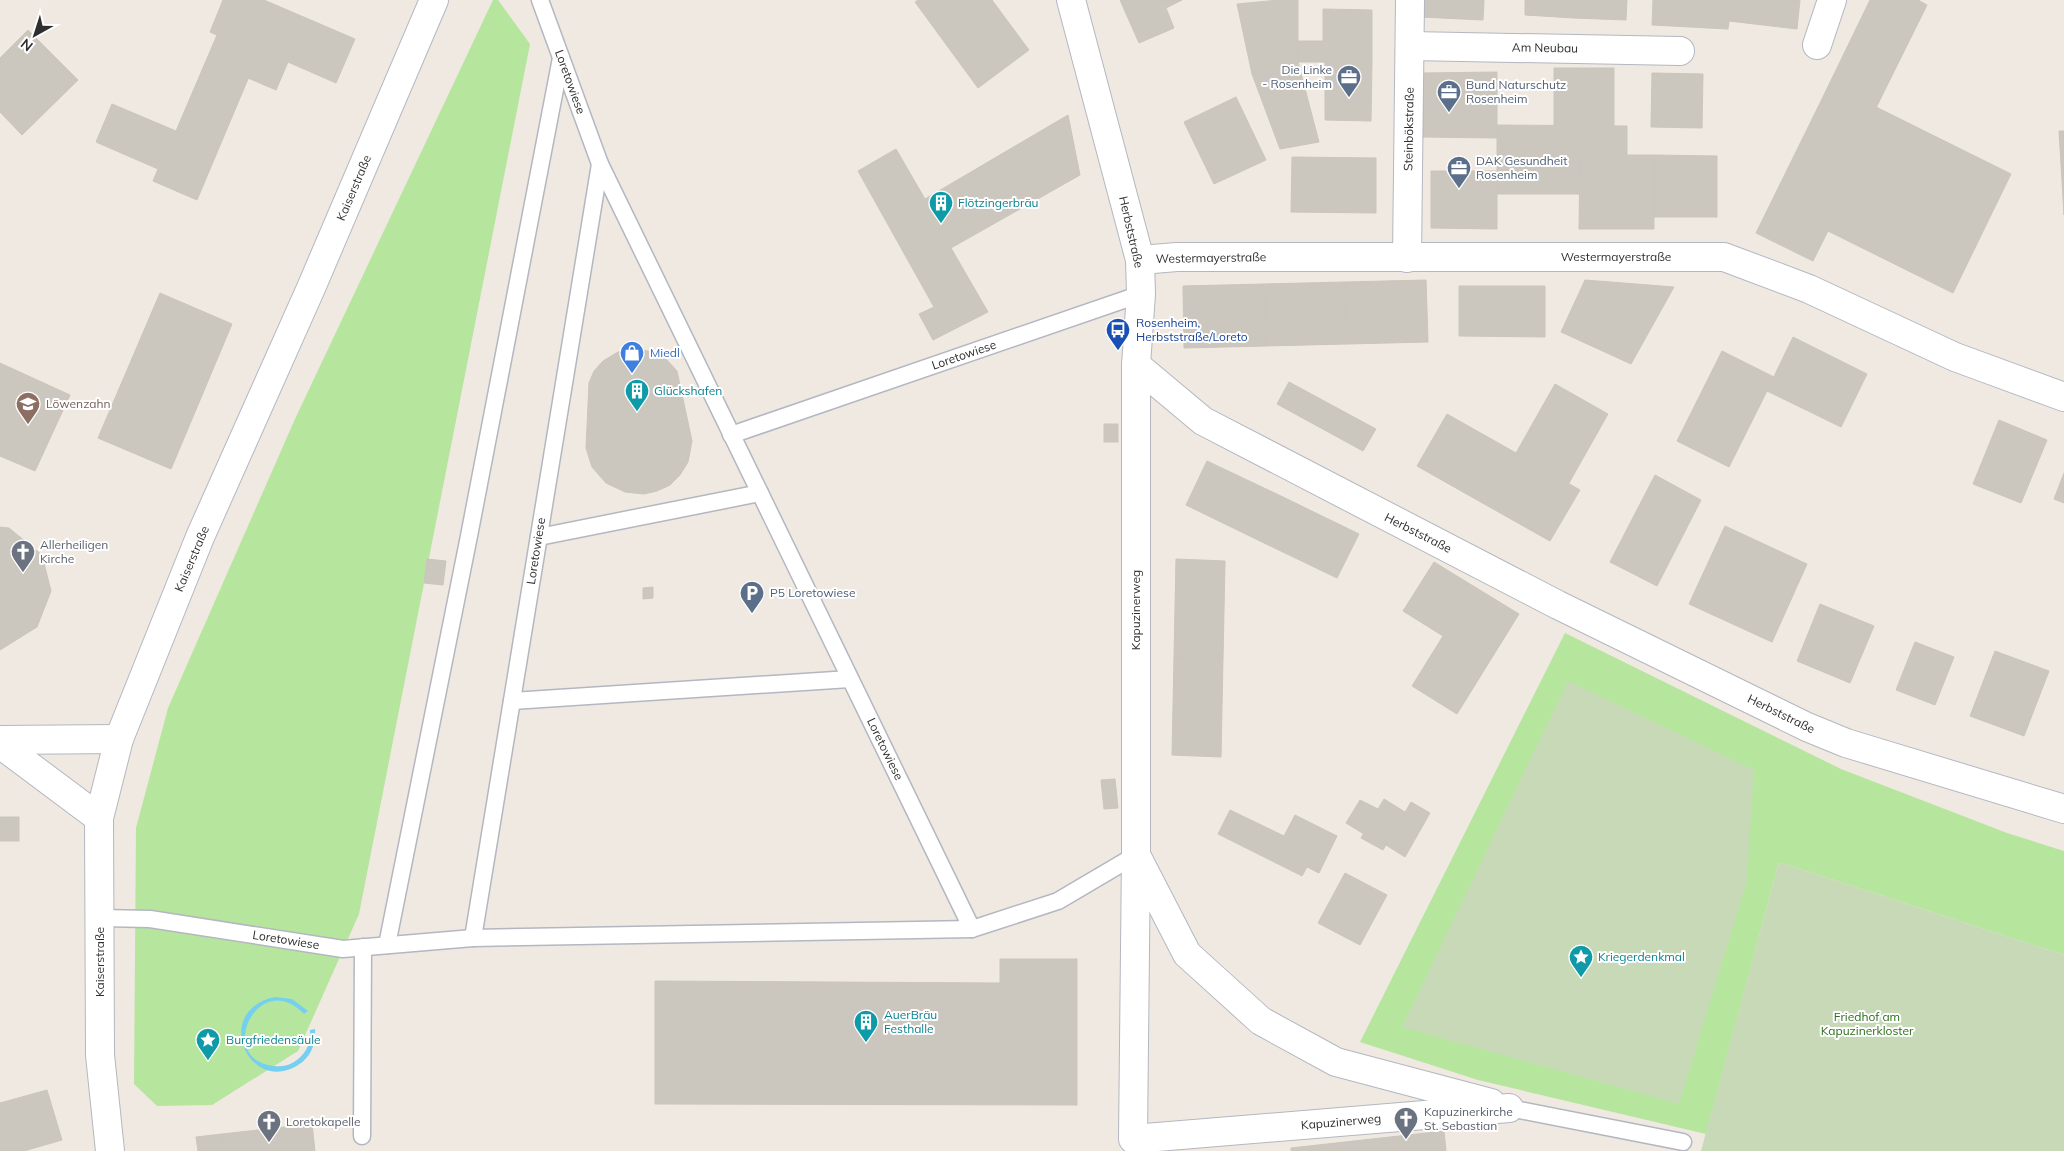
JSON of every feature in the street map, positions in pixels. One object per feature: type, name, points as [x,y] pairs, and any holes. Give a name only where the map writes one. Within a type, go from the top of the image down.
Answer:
[{"type":"street","name":"Kaiserstraße","points":[[110,1151],[100,1055],[100,818],[119,739],[200,537],[311,288],[434,0]]},
{"type":"street","name":"Herbststraße","points":[[1071,0],[1140,260],[1136,365],[1203,421],[1558,605],[1807,727],[1846,743],[2064,809]]},
{"type":"street","name":"Steinbökstraße","points":[[1406,258],[1410,0]]},
{"type":"street","points":[[1816,45],[1832,0]]},
{"type":"street","name":"Am Neubau","points":[[1410,46],[1680,51]]},
{"type":"street","name":"Westermayerstraße","points":[[1140,260],[1177,257],[1724,257],[1809,289],[1955,357],[2064,397]]},
{"type":"street","name":"Kapuzinerweg","points":[[1136,365],[1136,855],[1133,1139],[1509,1108]]},
{"type":"street","points":[[0,740],[119,739]]},
{"type":"street","points":[[0,744],[100,818]]},
{"type":"street","name":"Kapuzinerweg","points":[[1136,855],[1187,954],[1261,1022],[1336,1062],[1509,1108]]},
{"type":"lane","name":"Loretowiese","points":[[540,0],[600,164],[972,929]]},
{"type":"lane","points":[[387,945],[467,546],[561,58]]},
{"type":"lane","name":"Loretowiese","points":[[473,938],[600,164]]},
{"type":"lane","name":"Loretowiese","points":[[732,435],[1140,294]]},
{"type":"lane","points":[[538,537],[760,493]]},
{"type":"lane","points":[[512,701],[850,679]]},
{"type":"lane","name":"Loretowiese","points":[[101,918],[150,918],[343,949],[473,938],[972,929],[1058,900],[1136,855]]},
{"type":"lane","points":[[362,1136],[363,947]]},
{"type":"lane","points":[[1509,1108],[1683,1142]]},
{"type":"green space","points":[[493,0],[498,0],[530,44],[359,914],[298,1051],[212,1105],[157,1106],[134,1084],[136,828],[168,708],[295,419]]},
{"type":"green space","points":[[1565,633],[1841,769],[2007,833],[2064,851],[2064,955],[1779,862],[1706,1134],[1478,1080],[1360,1042]]},
{"type":"green space","points":[[1568,681],[1754,770],[1747,881],[1679,1104],[1402,1027]]},
{"type":"green space","name":"Friedhof am Kapuzinerkloster","points":[[1779,862],[2064,955],[2064,1151],[1701,1151]]},
{"type":"water","points":[[275,997],[292,999],[308,1011],[304,1014],[288,1003],[273,1001],[260,1007],[250,1018],[245,1032],[246,1046],[253,1058],[272,1066],[291,1064],[305,1052],[310,1040],[310,1030],[315,1029],[315,1040],[303,1062],[280,1072],[265,1069],[252,1061],[244,1048],[241,1032],[245,1017],[256,1005]]},
{"type":"building","points":[[223,0],[264,0],[355,39],[336,83],[288,62],[276,90],[248,78],[259,53],[210,32]]},
{"type":"building","points":[[918,0],[992,0],[1029,50],[978,88],[915,2]]},
{"type":"building","points":[[1120,0],[1182,0],[1166,8],[1174,28],[1139,43]]},
{"type":"building","points":[[1298,0],[1298,62],[1252,74],[1237,4]]},
{"type":"building","points":[[1421,0],[1484,0],[1483,20],[1420,17]]},
{"type":"building","points":[[1525,0],[1575,0],[1574,18],[1525,15]]},
{"type":"building","points":[[1575,0],[1627,0],[1626,20],[1574,18]]},
{"type":"building","points":[[1653,0],[1732,0],[1728,29],[1652,25]]},
{"type":"building","points":[[1732,0],[1800,0],[1797,29],[1729,21]]},
{"type":"building","points":[[1870,0],[1918,0],[1927,5],[1868,124],[1821,101]]},
{"type":"building","points":[[1323,9],[1372,10],[1372,62],[1298,62],[1298,41],[1323,41]]},
{"type":"building","points":[[28,30],[78,80],[22,135],[0,112],[0,58]]},
{"type":"building","points":[[217,35],[259,53],[197,200],[153,181],[158,169],[96,142],[112,104],[176,131]]},
{"type":"building","points":[[1298,62],[1319,142],[1280,149],[1252,74]]},
{"type":"building","points":[[1325,62],[1372,62],[1371,121],[1325,120]]},
{"type":"building","points":[[1554,68],[1614,68],[1614,126],[1554,126]]},
{"type":"building","points":[[1497,72],[1497,138],[1422,137],[1422,73]]},
{"type":"building","points":[[1652,73],[1703,74],[1702,128],[1651,127]]},
{"type":"building","points":[[1236,97],[1266,160],[1214,184],[1184,122]]},
{"type":"building","points":[[1821,101],[1868,124],[1876,107],[2011,174],[1953,293],[1828,231],[1813,261],[1756,233]]},
{"type":"building","name":"Flötzingerbräu","points":[[1068,115],[1080,175],[951,248],[988,312],[933,340],[919,314],[934,307],[858,171],[896,149],[925,199]]},
{"type":"building","points":[[1497,125],[1627,126],[1627,155],[1580,155],[1580,194],[1497,194]]},
{"type":"building","points":[[2059,131],[2064,131],[2064,215]]},
{"type":"building","points":[[1580,155],[1654,155],[1654,229],[1579,229]]},
{"type":"building","points":[[1654,155],[1717,156],[1717,217],[1654,217]]},
{"type":"building","points":[[1292,157],[1376,158],[1376,213],[1291,212]]},
{"type":"building","points":[[1431,171],[1497,171],[1497,229],[1431,228]]},
{"type":"building","points":[[1426,280],[1428,342],[1347,344],[1345,282]]},
{"type":"building","points":[[1585,280],[1674,287],[1631,364],[1561,332]]},
{"type":"building","points":[[1345,282],[1347,344],[1266,346],[1264,284]]},
{"type":"building","points":[[1264,284],[1266,346],[1184,348],[1183,286]]},
{"type":"building","points":[[1459,286],[1545,286],[1545,337],[1459,336]]},
{"type":"building","points":[[160,293],[232,324],[171,469],[98,438]]},
{"type":"building","points":[[1793,337],[1867,374],[1841,427],[1767,391]]},
{"type":"building","name":"Glückshafen","points":[[633,349],[655,352],[666,359],[677,371],[692,441],[688,462],[680,475],[670,485],[644,494],[625,492],[606,483],[592,467],[586,448],[589,383],[594,371],[603,361],[618,352]]},
{"type":"building","points":[[1722,351],[1774,377],[1729,467],[1677,441]]},
{"type":"building","name":"Löwenzahn","points":[[0,363],[70,395],[35,471],[0,456]]},
{"type":"building","points":[[1289,382],[1376,429],[1363,451],[1277,404]]},
{"type":"building","points":[[1555,384],[1608,414],[1569,483],[1516,453]]},
{"type":"building","points":[[1447,414],[1516,453],[1486,505],[1417,466]]},
{"type":"building","points":[[1999,420],[2047,440],[2021,503],[1973,484]]},
{"type":"building","points":[[1104,424],[1118,424],[1118,442],[1104,442]]},
{"type":"building","points":[[1516,453],[1580,490],[1550,541],[1486,505]]},
{"type":"building","points":[[1207,461],[1283,497],[1262,542],[1186,505]]},
{"type":"building","points":[[2064,473],[2064,503],[2054,499]]},
{"type":"building","points":[[1655,475],[1701,500],[1657,586],[1610,562]]},
{"type":"building","points":[[1283,497],[1359,534],[1337,578],[1262,542]]},
{"type":"building","points":[[1725,526],[1807,564],[1772,642],[1689,604]]},
{"type":"building","name":"Allerheiligen Kirche","points":[[0,527],[9,528],[42,555],[51,591],[37,627],[0,650]]},
{"type":"building","points":[[427,559],[446,561],[443,585],[424,583]]},
{"type":"building","points":[[1176,559],[1225,561],[1223,659],[1174,657]]},
{"type":"building","points":[[1434,562],[1519,614],[1457,714],[1412,686],[1443,636],[1403,611]]},
{"type":"building","points":[[653,587],[653,598],[643,599],[643,588]]},
{"type":"building","points":[[1820,604],[1874,626],[1850,683],[1797,661]]},
{"type":"building","points":[[1915,642],[1954,657],[1935,705],[1896,690]]},
{"type":"building","points":[[1995,651],[2049,671],[2024,736],[1970,716]]},
{"type":"building","points":[[1174,657],[1223,659],[1221,757],[1172,755]]},
{"type":"building","points":[[1115,779],[1118,808],[1104,809],[1101,780]]},
{"type":"building","points":[[1384,799],[1405,812],[1383,850],[1361,838]]},
{"type":"building","points":[[1360,800],[1378,809],[1364,834],[1346,823]]},
{"type":"building","points":[[1411,802],[1430,813],[1405,857],[1386,845]]},
{"type":"building","points":[[1230,810],[1284,836],[1295,815],[1337,836],[1319,873],[1307,867],[1302,876],[1218,834]]},
{"type":"building","points":[[0,817],[19,817],[19,841],[0,841]]},
{"type":"building","points":[[1345,873],[1387,895],[1360,945],[1318,923]]},
{"type":"building","name":"AuerBräu Festhalle","points":[[1000,959],[1077,959],[1077,1105],[655,1104],[655,981],[1000,983]]},
{"type":"building","points":[[47,1090],[62,1140],[24,1151],[0,1151],[0,1103]]},
{"type":"building","name":"Loretokapelle","points":[[312,1124],[315,1151],[224,1151],[222,1134]]},
{"type":"building","name":"Kapuzinerkirche St. Sebastian","points":[[1444,1131],[1446,1151],[1291,1151],[1291,1148]]},
{"type":"building","points":[[222,1134],[224,1151],[198,1151],[196,1137]]},
{"type":"place","name":"Die Linke - Rosenheim","points":[[1349,98]]},
{"type":"place","name":"Bund Naturschutz Rosenheim","points":[[1449,113]]},
{"type":"place","name":"DAK Gesundheit Rosenheim","points":[[1459,189]]},
{"type":"place","name":"Flötzingerbräu","points":[[941,224]]},
{"type":"place","name":"Rosenheim, Herbststraße/Loreto","points":[[1118,351]]},
{"type":"place","name":"Miedl","points":[[632,374]]},
{"type":"place","name":"Glückshafen","points":[[637,412]]},
{"type":"place","name":"Löwenzahn","points":[[28,425]]},
{"type":"place","name":"Allerheiligen Kirche","points":[[23,573]]},
{"type":"place","name":"P5 Loretowiese","points":[[752,614]]},
{"type":"place","name":"Kriegerdenkmal","points":[[1581,978]]},
{"type":"place","name":"AuerBräu Festhalle","points":[[866,1043]]},
{"type":"place","name":"Burgfriedensäule","points":[[208,1061]]},
{"type":"place","name":"Kapuzinerkirche St. Sebastian","points":[[1406,1140]]},
{"type":"place","name":"Loretokapelle","points":[[269,1143]]}]
